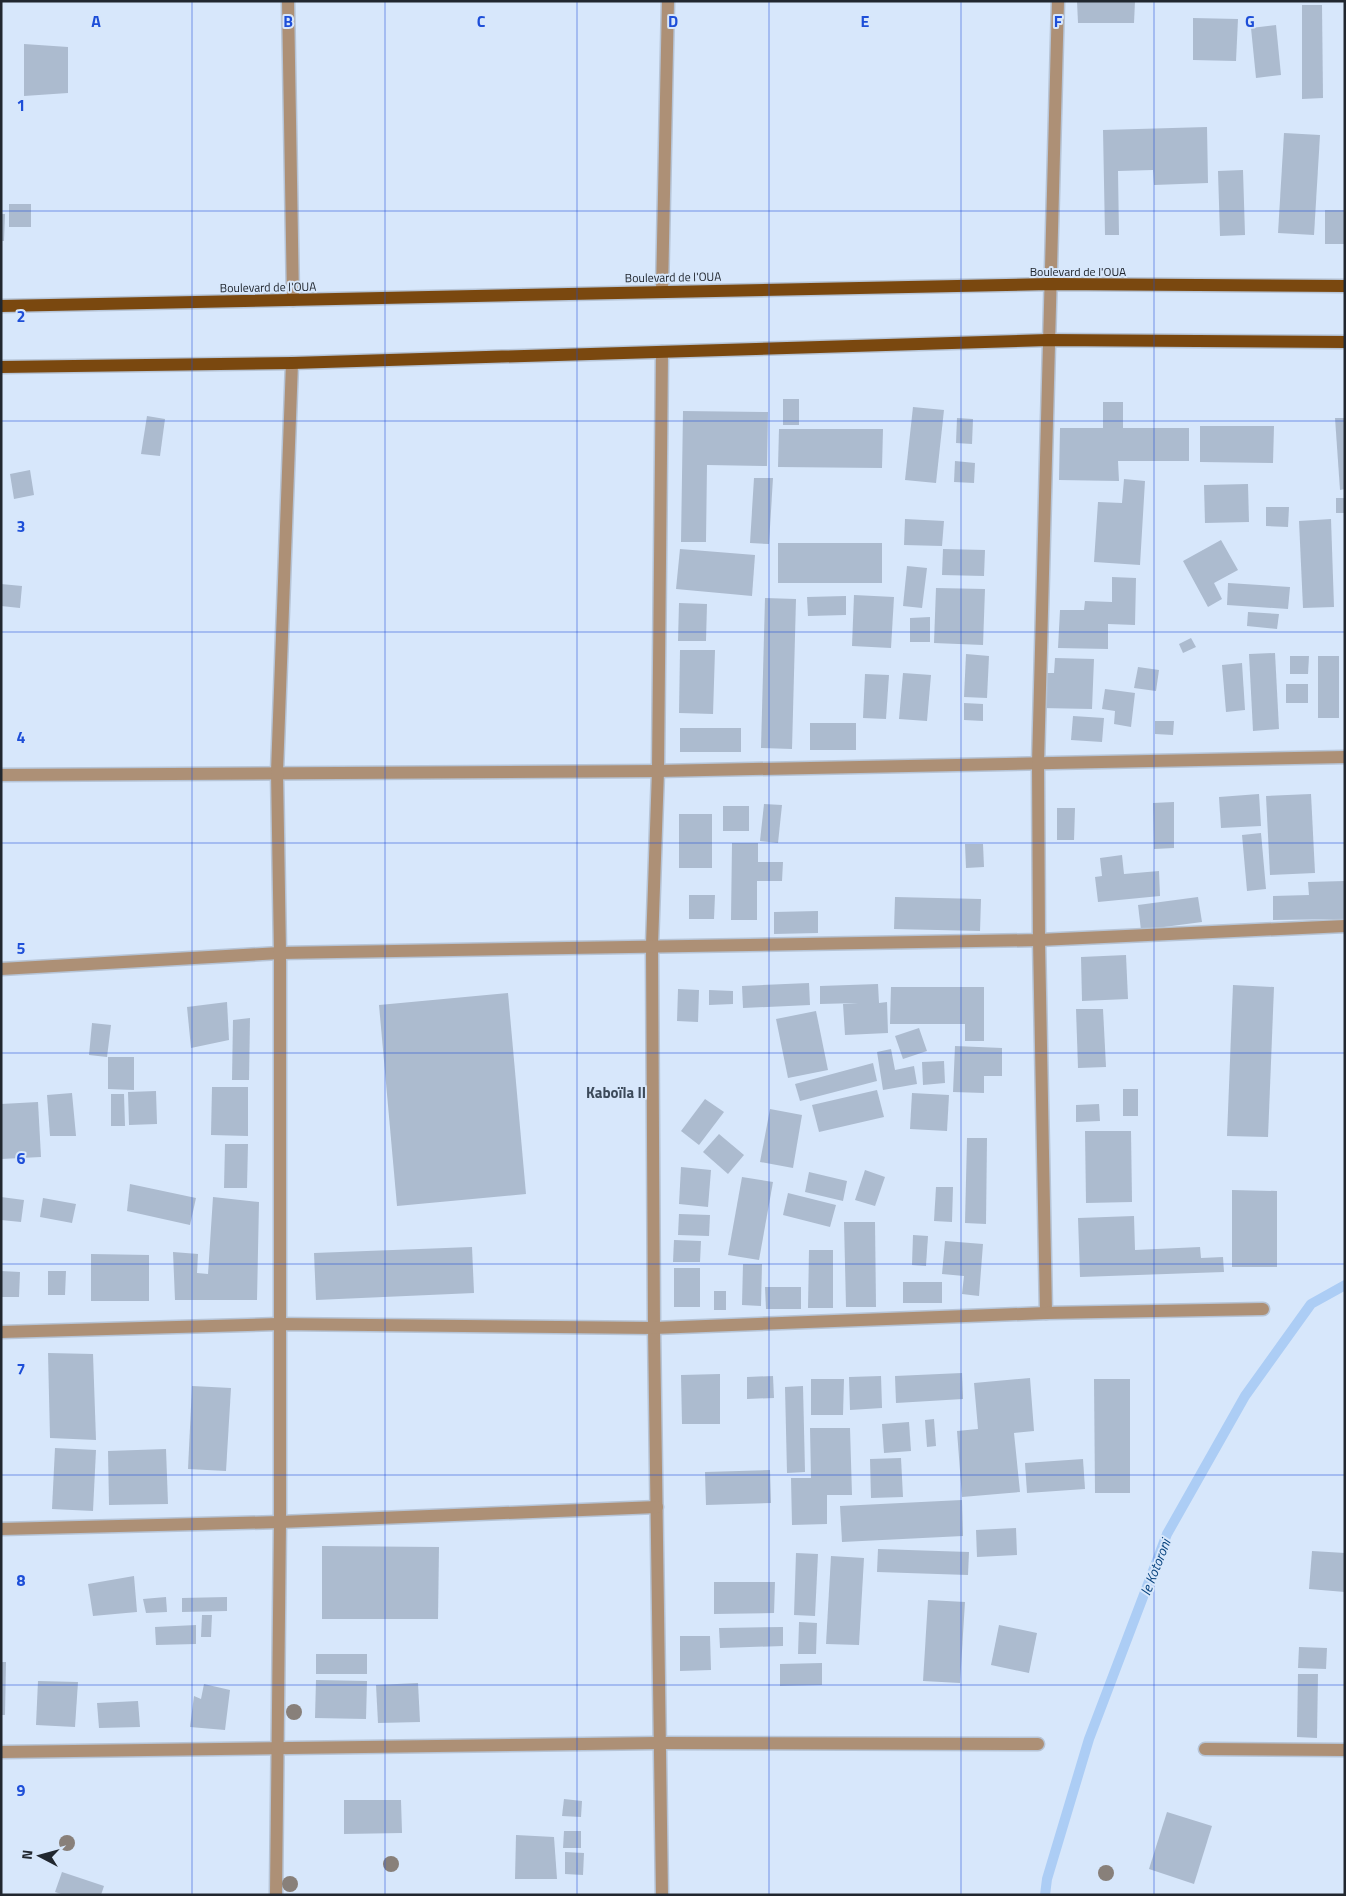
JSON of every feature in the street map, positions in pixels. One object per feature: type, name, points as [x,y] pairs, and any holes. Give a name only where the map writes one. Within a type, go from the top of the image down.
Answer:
[{"type":"main road","name":"Boulevard de l'OUA","points":[[1,306],[1050,284],[1345,286]]},
{"type":"main road","points":[[1,367],[292,363],[1048,340],[1345,342]]},
{"type":"street","points":[[288,1],[293,300]]},
{"type":"street","points":[[662,291],[668,1]]},
{"type":"street","points":[[1046,1312],[1039,940],[1038,764],[1058,1]]},
{"type":"street","points":[[662,352],[658,771],[652,945],[654,1328],[658,1507],[658,1743],[662,1895]]},
{"type":"street","points":[[276,1895],[280,1522],[278,1324],[280,953],[277,772],[292,363]]},
{"type":"street","points":[[1,775],[658,771],[1345,757]]},
{"type":"street","points":[[1,969],[280,953],[652,945],[1039,940],[1345,926]]},
{"type":"street","points":[[1,1332],[278,1324],[654,1328],[1046,1312],[1263,1309]]},
{"type":"street","points":[[1,1529],[280,1522],[658,1507]]},
{"type":"street","points":[[1,1752],[658,1743],[1038,1744]]},
{"type":"street","points":[[1205,1749],[1345,1750]]},
{"type":"building","points":[[1077,1],[1135,1],[1134,23],[1078,23]]},
{"type":"building","points":[[1302,5],[1322,5],[1323,98],[1302,99]]},
{"type":"building","points":[[1193,18],[1238,19],[1236,61],[1193,60]]},
{"type":"building","points":[[1276,25],[1281,75],[1256,78],[1251,28]]},
{"type":"building","points":[[24,44],[68,47],[68,93],[24,96]]},
{"type":"building","points":[[1207,127],[1208,183],[1154,185],[1153,170],[1118,171],[1119,235],[1105,235],[1103,130]]},
{"type":"building","points":[[1284,133],[1320,135],[1314,235],[1278,233]]},
{"type":"building","points":[[1243,170],[1245,235],[1220,236],[1218,171]]},
{"type":"building","points":[[9,204],[31,204],[31,227],[9,227]]},
{"type":"building","points":[[1325,210],[1345,210],[1345,244],[1325,244]]},
{"type":"building","points":[[1,214],[5,214],[4,241],[1,241]]},
{"type":"building","points":[[783,399],[799,399],[799,425],[783,425]]},
{"type":"building","points":[[1103,402],[1123,402],[1123,428],[1189,428],[1189,461],[1118,461],[1119,481],[1059,480],[1060,428],[1103,428]]},
{"type":"building","points":[[913,407],[944,410],[936,483],[905,480]]},
{"type":"building","points":[[683,411],[768,412],[767,466],[707,465],[706,542],[681,542]]},
{"type":"building","points":[[147,416],[165,419],[160,456],[141,454]]},
{"type":"building","points":[[957,418],[973,419],[972,444],[956,443]]},
{"type":"building","points":[[1335,418],[1345,418],[1345,489],[1340,490]]},
{"type":"building","points":[[1200,426],[1274,426],[1273,463],[1200,462]]},
{"type":"building","points":[[779,429],[883,429],[882,468],[778,467]]},
{"type":"building","points":[[955,461],[975,463],[974,483],[954,482]]},
{"type":"building","points":[[30,470],[34,495],[14,499],[10,474]]},
{"type":"building","points":[[754,478],[773,478],[769,544],[750,543]]},
{"type":"building","points":[[1124,479],[1145,481],[1140,565],[1094,562],[1098,502],[1122,503]]},
{"type":"building","points":[[1248,484],[1249,522],[1205,523],[1204,485]]},
{"type":"building","points":[[1336,498],[1345,498],[1345,513],[1336,513]]},
{"type":"building","points":[[1266,507],[1289,507],[1288,527],[1266,526]]},
{"type":"building","points":[[905,519],[944,521],[942,546],[904,545]]},
{"type":"building","points":[[1331,519],[1334,607],[1303,608],[1299,521]]},
{"type":"building","points":[[1221,540],[1238,570],[1214,583],[1222,599],[1208,607],[1183,561]]},
{"type":"building","points":[[778,543],[882,543],[882,583],[778,583]]},
{"type":"building","points":[[680,549],[755,555],[752,596],[676,589]]},
{"type":"building","points":[[943,549],[985,550],[984,576],[942,575]]},
{"type":"building","points":[[907,566],[927,568],[922,608],[903,606]]},
{"type":"building","points":[[1112,577],[1136,578],[1135,625],[1108,624],[1108,649],[1058,648],[1060,610],[1084,610],[1085,601],[1112,602]]},
{"type":"building","points":[[1228,583],[1290,587],[1288,609],[1227,605]]},
{"type":"building","points":[[1,584],[22,586],[20,608],[1,606]]},
{"type":"building","points":[[936,588],[985,589],[983,645],[934,643]]},
{"type":"building","points":[[854,595],[894,597],[891,648],[852,646]]},
{"type":"building","points":[[846,596],[846,615],[808,616],[807,597]]},
{"type":"building","points":[[765,598],[796,599],[792,749],[761,748]]},
{"type":"building","points":[[679,603],[707,604],[706,641],[678,641]]},
{"type":"building","points":[[1248,612],[1279,614],[1277,629],[1247,626]]},
{"type":"building","points":[[930,617],[930,642],[910,642],[910,618]]},
{"type":"building","points":[[1191,638],[1196,647],[1183,653],[1179,644]]},
{"type":"building","points":[[680,650],[715,650],[713,714],[679,713]]},
{"type":"building","points":[[1275,653],[1279,729],[1253,731],[1249,654]]},
{"type":"building","points":[[966,654],[989,656],[987,698],[964,697]]},
{"type":"building","points":[[1290,656],[1309,656],[1308,674],[1290,674]]},
{"type":"building","points":[[1318,656],[1339,656],[1339,718],[1318,718]]},
{"type":"building","points":[[1055,658],[1094,659],[1092,709],[1041,708],[1042,673],[1054,673]]},
{"type":"building","points":[[1242,663],[1245,710],[1226,712],[1222,665]]},
{"type":"building","points":[[1138,667],[1159,670],[1156,691],[1134,688]]},
{"type":"building","points":[[903,673],[931,675],[927,721],[899,719]]},
{"type":"building","points":[[865,674],[889,675],[886,719],[863,718]]},
{"type":"building","points":[[1286,684],[1308,684],[1308,703],[1286,703]]},
{"type":"building","points":[[1105,689],[1135,693],[1131,727],[1114,724],[1115,711],[1102,709]]},
{"type":"building","points":[[964,703],[983,704],[983,721],[964,720]]},
{"type":"building","points":[[1073,716],[1104,718],[1102,742],[1071,740]]},
{"type":"building","points":[[1155,721],[1174,721],[1173,735],[1155,734]]},
{"type":"building","points":[[810,723],[856,723],[856,750],[810,750]]},
{"type":"building","points":[[680,728],[741,728],[741,752],[680,752]]},
{"type":"building","points":[[1259,794],[1261,826],[1221,828],[1219,797]]},
{"type":"building","points":[[1311,794],[1315,873],[1270,875],[1266,796]]},
{"type":"building","points":[[1174,802],[1174,848],[1154,849],[1153,803]]},
{"type":"building","points":[[764,804],[782,805],[778,843],[760,841]]},
{"type":"building","points":[[723,806],[749,806],[749,831],[723,831]]},
{"type":"building","points":[[1057,808],[1075,808],[1074,840],[1057,840]]},
{"type":"building","points":[[679,814],[712,814],[712,868],[679,868]]},
{"type":"building","points":[[1261,833],[1266,889],[1247,891],[1242,835]]},
{"type":"building","points":[[732,843],[758,843],[758,862],[783,862],[782,881],[757,881],[757,920],[731,920]]},
{"type":"building","points":[[965,844],[983,844],[984,867],[966,868]]},
{"type":"building","points":[[1122,855],[1124,874],[1159,871],[1160,896],[1098,902],[1095,877],[1102,876],[1100,858]]},
{"type":"building","points":[[1345,881],[1345,919],[1273,920],[1273,896],[1309,895],[1308,882]]},
{"type":"building","points":[[689,895],[715,895],[714,919],[689,919]]},
{"type":"building","points":[[895,897],[981,899],[980,931],[894,929]]},
{"type":"building","points":[[1198,897],[1202,922],[1141,930],[1138,905]]},
{"type":"building","points":[[818,911],[818,933],[774,934],[774,912]]},
{"type":"building","points":[[1126,955],[1128,999],[1082,1001],[1081,957]]},
{"type":"building","points":[[809,983],[810,1005],[743,1008],[742,986]]},
{"type":"building","points":[[878,984],[879,1003],[887,1002],[888,1033],[845,1035],[843,1004],[858,1003],[820,1004],[820,986]]},
{"type":"building","points":[[1233,985],[1274,987],[1268,1137],[1227,1136]]},
{"type":"building","points":[[891,987],[984,987],[984,1041],[965,1041],[965,1024],[890,1024]]},
{"type":"building","points":[[678,989],[699,990],[698,1022],[677,1021]]},
{"type":"building","points":[[709,990],[733,991],[733,1004],[709,1005]]},
{"type":"building","points":[[508,993],[526,1194],[397,1206],[379,1005]]},
{"type":"building","points":[[227,1002],[229,1040],[191,1048],[187,1007]]},
{"type":"building","points":[[1076,1009],[1103,1009],[1106,1067],[1078,1068]]},
{"type":"building","points":[[816,1011],[828,1070],[788,1078],[776,1019]]},
{"type":"building","points":[[250,1018],[249,1080],[232,1080],[233,1020]]},
{"type":"building","points":[[92,1023],[111,1025],[107,1057],[89,1055]]},
{"type":"building","points":[[919,1028],[927,1051],[903,1059],[895,1036]]},
{"type":"building","points":[[955,1046],[1002,1048],[1002,1076],[984,1076],[984,1093],[953,1092]]},
{"type":"building","points":[[891,1049],[895,1070],[914,1066],[917,1084],[883,1090],[877,1052]]},
{"type":"building","points":[[108,1057],[134,1057],[134,1090],[108,1089]]},
{"type":"building","points":[[944,1061],[945,1083],[923,1085],[922,1062]]},
{"type":"building","points":[[873,1063],[877,1081],[800,1101],[795,1084]]},
{"type":"building","points":[[212,1087],[248,1087],[248,1136],[211,1135]]},
{"type":"building","points":[[1123,1089],[1138,1089],[1138,1116],[1123,1116]]},
{"type":"building","points":[[877,1090],[884,1117],[819,1132],[812,1105]]},
{"type":"building","points":[[156,1091],[157,1124],[129,1125],[128,1092]]},
{"type":"building","points":[[72,1093],[76,1136],[50,1136],[47,1095]]},
{"type":"building","points":[[912,1093],[949,1095],[947,1131],[910,1129]]},
{"type":"building","points":[[111,1094],[124,1094],[125,1126],[111,1126]]},
{"type":"building","points":[[705,1099],[724,1112],[699,1145],[681,1131]]},
{"type":"building","points":[[38,1102],[41,1157],[1,1159],[1,1104]]},
{"type":"building","points":[[1099,1104],[1100,1121],[1076,1122],[1076,1105]]},
{"type":"building","points":[[770,1109],[802,1115],[793,1168],[760,1162]]},
{"type":"building","points":[[1085,1131],[1131,1131],[1132,1202],[1086,1203]]},
{"type":"building","points":[[719,1134],[744,1155],[728,1174],[703,1152]]},
{"type":"building","points":[[967,1138],[987,1138],[986,1224],[965,1223]]},
{"type":"building","points":[[225,1144],[248,1144],[247,1188],[224,1188]]},
{"type":"building","points":[[681,1167],[711,1170],[708,1207],[679,1204]]},
{"type":"building","points":[[865,1170],[885,1177],[875,1206],[855,1200]]},
{"type":"building","points":[[809,1172],[847,1181],[843,1201],[805,1192]]},
{"type":"building","points":[[742,1177],[773,1182],[759,1260],[728,1255]]},
{"type":"building","points":[[130,1184],[196,1198],[190,1225],[127,1211]]},
{"type":"building","points":[[936,1187],[953,1187],[952,1222],[934,1221]]},
{"type":"building","points":[[1232,1190],[1277,1191],[1277,1267],[1232,1267]]},
{"type":"building","points":[[788,1193],[836,1205],[830,1227],[783,1215]]},
{"type":"building","points":[[1,1197],[24,1200],[21,1222],[1,1220]]},
{"type":"building","points":[[213,1197],[259,1202],[257,1300],[175,1300],[173,1252],[198,1254],[197,1273],[208,1274]]},
{"type":"building","points":[[43,1198],[76,1204],[72,1223],[40,1217]]},
{"type":"building","points":[[679,1214],[710,1215],[709,1236],[678,1235]]},
{"type":"building","points":[[1134,1216],[1135,1250],[1200,1247],[1201,1258],[1223,1257],[1224,1272],[1080,1277],[1078,1218]]},
{"type":"building","points":[[844,1222],[875,1222],[876,1307],[846,1307]]},
{"type":"building","points":[[913,1235],[928,1236],[926,1266],[912,1265]]},
{"type":"building","points":[[674,1240],[701,1241],[700,1262],[673,1262]]},
{"type":"building","points":[[945,1241],[983,1244],[979,1296],[962,1294],[964,1276],[942,1274]]},
{"type":"building","points":[[472,1247],[474,1293],[316,1300],[314,1253]]},
{"type":"building","points":[[809,1250],[833,1250],[833,1308],[808,1308]]},
{"type":"building","points":[[91,1254],[149,1255],[149,1301],[91,1301]]},
{"type":"building","points":[[743,1264],[762,1264],[761,1306],[742,1305]]},
{"type":"building","points":[[674,1268],[700,1268],[700,1307],[674,1307]]},
{"type":"building","points":[[1,1271],[20,1272],[19,1297],[1,1297]]},
{"type":"building","points":[[48,1271],[66,1271],[65,1295],[48,1295]]},
{"type":"building","points":[[903,1282],[942,1282],[942,1303],[903,1303]]},
{"type":"building","points":[[765,1287],[801,1287],[801,1309],[766,1309]]},
{"type":"building","points":[[714,1291],[726,1291],[726,1310],[714,1310]]},
{"type":"building","points":[[48,1353],[93,1354],[96,1440],[50,1438]]},
{"type":"building","points":[[962,1373],[963,1399],[896,1403],[895,1376]]},
{"type":"building","points":[[720,1374],[720,1424],[682,1424],[681,1375]]},
{"type":"building","points":[[773,1376],[774,1398],[747,1399],[747,1377]]},
{"type":"building","points":[[881,1376],[882,1408],[850,1410],[849,1377]]},
{"type":"building","points":[[1030,1378],[1034,1431],[1014,1433],[1020,1492],[962,1497],[957,1431],[978,1429],[974,1383]]},
{"type":"building","points":[[811,1379],[844,1379],[843,1415],[811,1415]]},
{"type":"building","points":[[1094,1379],[1130,1379],[1130,1493],[1095,1493]]},
{"type":"building","points":[[192,1386],[231,1388],[226,1471],[188,1469]]},
{"type":"building","points":[[803,1386],[805,1472],[787,1473],[785,1387]]},
{"type":"building","points":[[934,1419],[936,1446],[927,1447],[925,1420]]},
{"type":"building","points":[[909,1422],[911,1451],[884,1453],[882,1424]]},
{"type":"building","points":[[810,1428],[850,1428],[852,1495],[827,1495],[827,1524],[792,1525],[791,1478],[811,1478]]},
{"type":"building","points":[[55,1448],[96,1450],[93,1511],[52,1509]]},
{"type":"building","points":[[166,1449],[168,1504],[109,1505],[108,1451]]},
{"type":"building","points":[[901,1458],[903,1497],[871,1498],[870,1459]]},
{"type":"building","points":[[1083,1459],[1085,1489],[1027,1493],[1025,1463]]},
{"type":"building","points":[[770,1470],[771,1503],[706,1505],[705,1472]]},
{"type":"building","points":[[962,1500],[963,1536],[842,1542],[840,1506]]},
{"type":"building","points":[[1016,1528],[1017,1555],[977,1557],[976,1530]]},
{"type":"building","points":[[322,1546],[439,1547],[438,1619],[322,1619]]},
{"type":"building","points":[[878,1549],[969,1552],[968,1575],[877,1572]]},
{"type":"building","points":[[1312,1551],[1345,1553],[1345,1592],[1309,1589]]},
{"type":"building","points":[[796,1553],[818,1554],[815,1616],[794,1615]]},
{"type":"building","points":[[831,1556],[864,1558],[859,1645],[826,1644]]},
{"type":"building","points":[[134,1576],[137,1612],[93,1616],[88,1584]]},
{"type":"building","points":[[714,1582],[775,1582],[774,1613],[714,1614]]},
{"type":"building","points":[[166,1597],[167,1612],[146,1613],[143,1599]]},
{"type":"building","points":[[227,1597],[227,1611],[182,1612],[182,1598]]},
{"type":"building","points":[[928,1600],[965,1602],[960,1683],[923,1681]]},
{"type":"building","points":[[202,1615],[212,1615],[211,1637],[201,1637]]},
{"type":"building","points":[[799,1622],[817,1623],[816,1654],[798,1654]]},
{"type":"building","points":[[196,1625],[196,1644],[156,1645],[155,1627]]},
{"type":"building","points":[[999,1625],[1037,1633],[1029,1673],[991,1665]]},
{"type":"building","points":[[783,1627],[783,1646],[720,1648],[719,1628]]},
{"type":"building","points":[[680,1636],[710,1636],[711,1670],[680,1671]]},
{"type":"building","points":[[1299,1647],[1327,1648],[1326,1669],[1298,1668]]},
{"type":"building","points":[[316,1654],[367,1654],[367,1674],[316,1674]]},
{"type":"building","points":[[1,1662],[6,1662],[5,1715],[1,1715]]},
{"type":"building","points":[[822,1663],[822,1685],[780,1686],[780,1664]]},
{"type":"building","points":[[1298,1674],[1318,1674],[1317,1738],[1297,1737]]},
{"type":"building","points":[[316,1680],[367,1681],[366,1719],[315,1718]]},
{"type":"building","points":[[38,1681],[78,1682],[75,1727],[36,1725]]},
{"type":"building","points":[[418,1683],[420,1722],[378,1723],[376,1685]]},
{"type":"building","points":[[204,1684],[230,1690],[225,1730],[190,1727],[194,1696],[201,1699]]},
{"type":"building","points":[[138,1701],[140,1727],[99,1728],[97,1703]]},
{"type":"building","points":[[564,1799],[582,1801],[581,1817],[562,1816]]},
{"type":"building","points":[[344,1800],[401,1800],[402,1833],[344,1834]]},
{"type":"building","points":[[1167,1812],[1212,1826],[1194,1884],[1149,1869]]},
{"type":"building","points":[[564,1831],[581,1831],[581,1848],[563,1848]]},
{"type":"building","points":[[516,1835],[554,1837],[557,1879],[515,1879]]},
{"type":"building","points":[[565,1852],[584,1853],[583,1875],[565,1874]]},
{"type":"building","points":[[62,1872],[104,1886],[101,1895],[64,1895],[55,1892]]},
{"type":"waterway","name":"le Kotoroni","points":[[1045,1895],[1047,1879],[1089,1739],[1167,1534],[1245,1396],[1311,1304],[1345,1285]]},
{"type":"district","name":"Kaboïla II","points":[[616,1092]]}]
